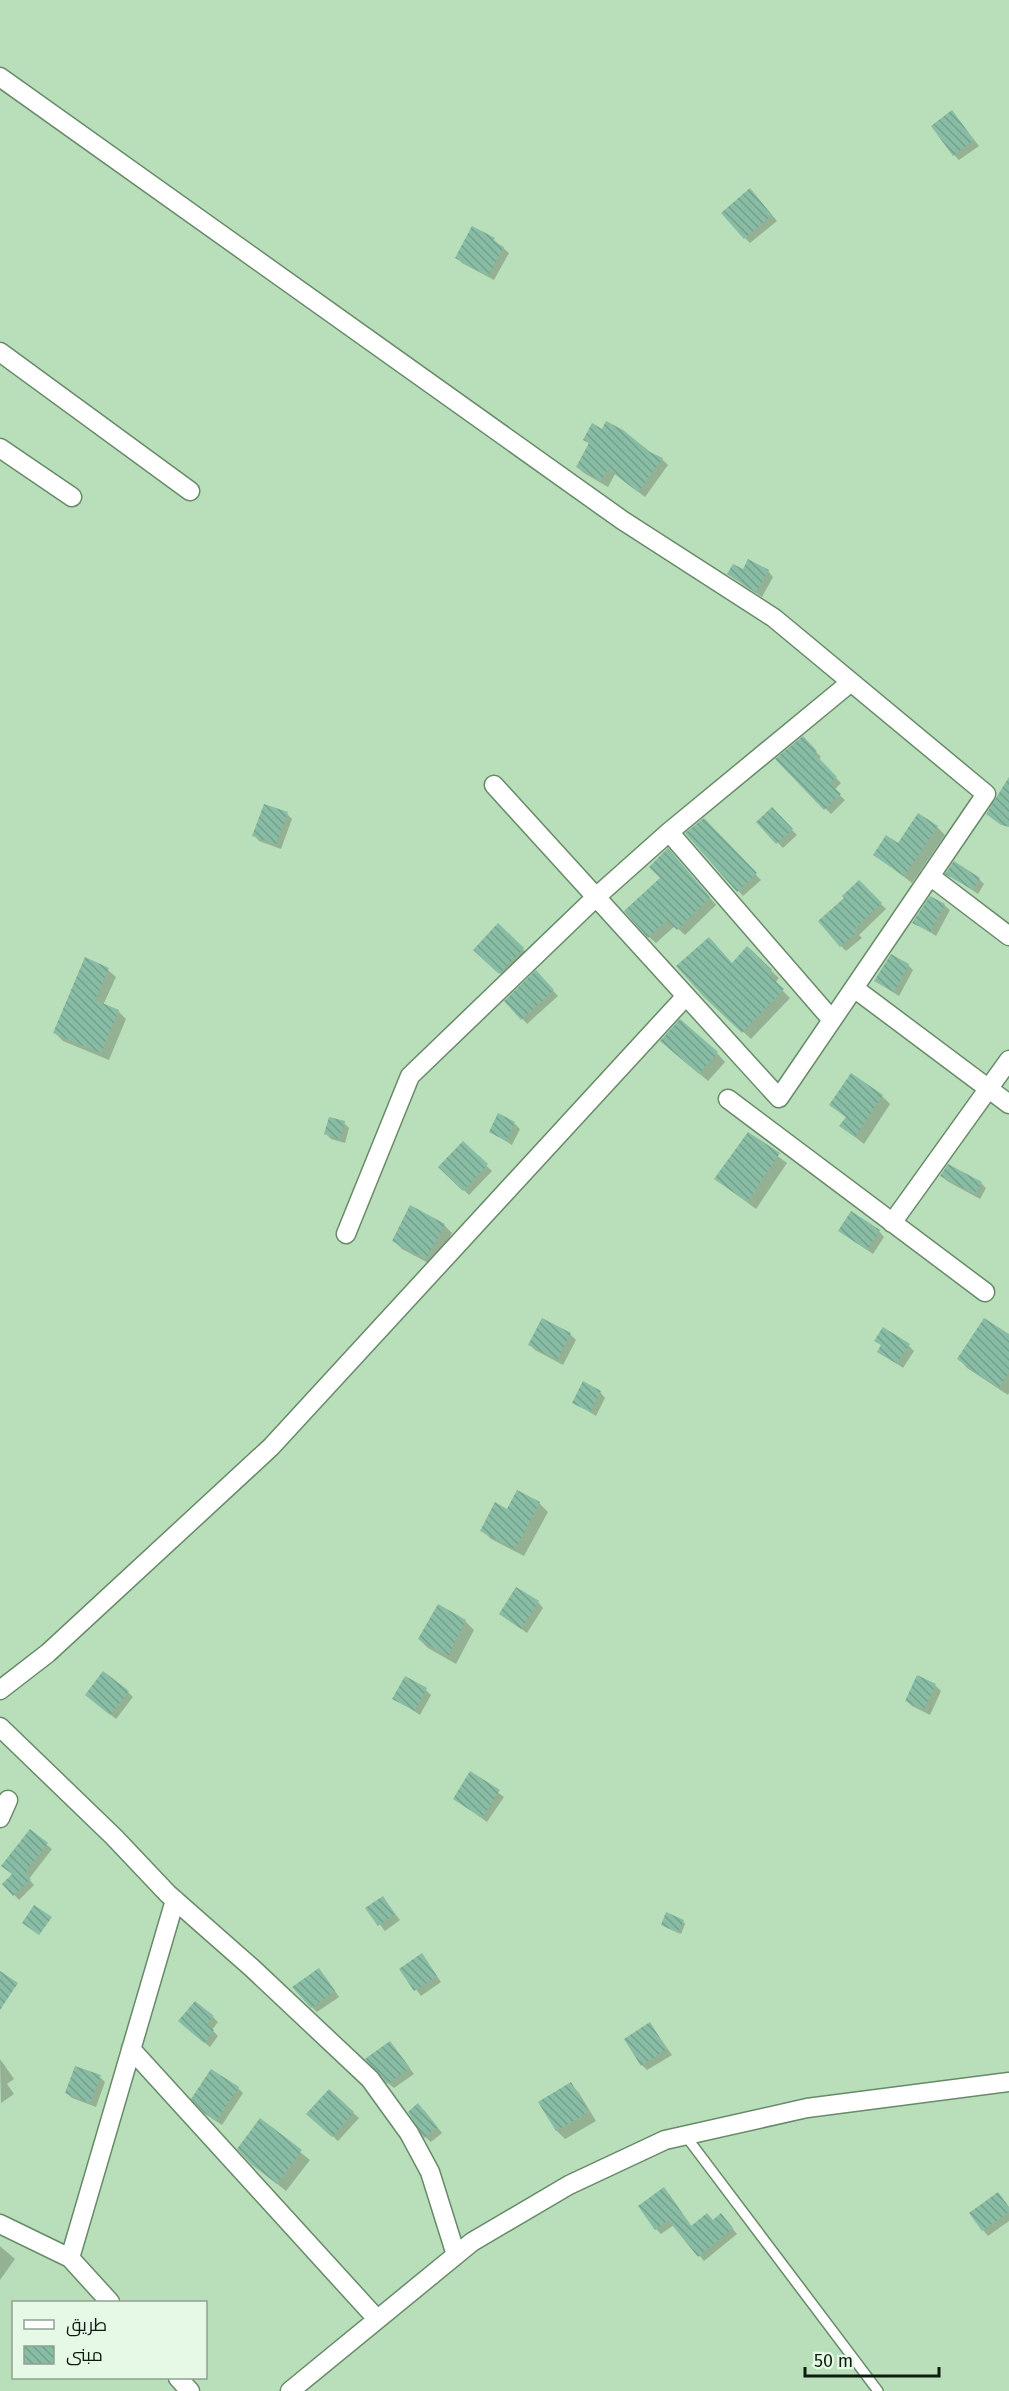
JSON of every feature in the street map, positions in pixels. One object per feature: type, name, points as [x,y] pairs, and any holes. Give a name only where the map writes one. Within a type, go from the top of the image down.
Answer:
[{"type":"street","points":[[0,77],[622,520],[774,618],[986,794],[779,1098],[494,785]]},
{"type":"street","points":[[0,352],[190,490]]},
{"type":"street","points":[[0,448],[72,497]]},
{"type":"street","points":[[346,1234],[410,1076],[596,897],[669,832],[851,682]]},
{"type":"street","points":[[669,832],[832,1020]]},
{"type":"street","points":[[930,876],[1009,936]]},
{"type":"street","points":[[854,988],[1009,1104]]},
{"type":"street","points":[[0,1690],[48,1653],[271,1447],[686,996]]},
{"type":"street","points":[[892,1222],[1009,1060]]},
{"type":"street","points":[[728,1099],[985,1292]]},
{"type":"street","points":[[0,1727],[114,1837],[175,1900],[251,1967],[370,2079],[409,2133],[430,2172],[456,2255]]},
{"type":"street","points":[[0,1818],[8,1800]]},
{"type":"street","points":[[70,2258],[175,1900]]},
{"type":"street","points":[[131,2049],[377,2319]]},
{"type":"street","points":[[290,2391],[472,2242],[569,2185],[665,2140],[807,2108],[1009,2082]]},
{"type":"street","points":[[0,2224],[70,2258],[109,2301]]},
{"type":"street","points":[[179,2379],[190,2391]]},
{"type":"lane","points":[[685,2135],[878,2391]]},
{"type":"building","points":[[952,110],[974,140],[953,156],[931,126]]},
{"type":"building","points":[[750,188],[772,215],[744,239],[721,213]]},
{"type":"building","points":[[472,226],[495,238],[493,241],[504,247],[488,276],[455,258]]},
{"type":"building","points":[[606,421],[623,430],[650,452],[663,458],[638,492],[608,469],[601,481],[576,467],[589,443],[583,440],[592,423],[602,429]]},
{"type":"building","points":[[748,559],[769,570],[756,593],[727,574],[733,564],[743,569]]},
{"type":"building","points":[[803,736],[817,751],[814,753],[837,777],[830,783],[841,794],[824,810],[775,759]]},
{"type":"building","points":[[1009,777],[1009,827],[1001,825],[986,814]]},
{"type":"building","points":[[264,804],[288,812],[276,844],[252,836]]},
{"type":"building","points":[[772,807],[793,829],[776,844],[756,822]]},
{"type":"building","points":[[918,813],[938,826],[904,876],[873,855],[886,835],[898,843]]},
{"type":"building","points":[[704,818],[757,873],[737,892],[685,833]]},
{"type":"building","points":[[668,848],[710,897],[677,930],[667,920],[648,938],[624,911],[660,878],[649,867]]},
{"type":"building","points":[[954,861],[980,878],[973,890],[945,874]]},
{"type":"building","points":[[859,880],[882,903],[855,928],[858,931],[840,947],[818,921],[844,898],[842,896]]},
{"type":"building","points":[[930,896],[945,904],[930,932],[912,923]]},
{"type":"building","points":[[498,923],[524,948],[499,974],[473,950]]},
{"type":"building","points":[[709,937],[732,963],[747,946],[772,970],[768,974],[784,989],[742,1033],[704,997],[676,966]]},
{"type":"building","points":[[891,954],[909,964],[894,992],[874,981]]},
{"type":"building","points":[[85,957],[109,968],[95,1000],[119,1010],[101,1053],[53,1033]]},
{"type":"building","points":[[536,970],[554,990],[521,1020],[504,1001]]},
{"type":"building","points":[[680,1019],[718,1052],[699,1074],[660,1041]]},
{"type":"building","points":[[851,1073],[883,1095],[855,1137],[839,1126],[846,1117],[829,1105]]},
{"type":"building","points":[[498,1113],[515,1122],[506,1141],[489,1132]]},
{"type":"building","points":[[329,1117],[345,1121],[340,1139],[324,1134]]},
{"type":"building","points":[[748,1132],[780,1153],[747,1202],[714,1179]]},
{"type":"building","points":[[463,1141],[488,1164],[463,1191],[438,1167]]},
{"type":"building","points":[[948,1164],[982,1182],[975,1194],[940,1176]]},
{"type":"building","points":[[410,1205],[445,1224],[426,1259],[392,1241]]},
{"type":"building","points":[[851,1211],[880,1230],[867,1250],[838,1231]]},
{"type":"building","points":[[542,1318],[571,1333],[557,1360],[528,1345]]},
{"type":"building","points":[[984,1318],[1009,1334],[1009,1372],[999,1388],[957,1359]]},
{"type":"building","points":[[883,1327],[910,1344],[897,1364],[877,1352],[881,1345],[874,1341]]},
{"type":"building","points":[[583,1381],[601,1391],[590,1412],[572,1403]]},
{"type":"building","points":[[517,1490],[540,1502],[515,1549],[480,1531],[495,1502],[507,1509]]},
{"type":"building","points":[[516,1587],[539,1601],[521,1629],[499,1614]]},
{"type":"building","points":[[438,1604],[466,1620],[448,1656],[418,1639]]},
{"type":"building","points":[[103,1671],[129,1691],[110,1715],[85,1695]]},
{"type":"building","points":[[917,1675],[936,1684],[924,1710],[905,1701]]},
{"type":"building","points":[[405,1676],[427,1688],[415,1711],[392,1699]]},
{"type":"building","points":[[470,1771],[500,1790],[482,1818],[453,1799]]},
{"type":"building","points":[[30,1829],[48,1843],[25,1873],[31,1879],[13,1896],[2,1884],[12,1874],[1,1866]]},
{"type":"building","points":[[383,1896],[395,1914],[378,1926],[365,1908]]},
{"type":"building","points":[[34,1905],[52,1917],[39,1935],[22,1923]]},
{"type":"building","points":[[666,1912],[684,1920],[678,1933],[661,1925]]},
{"type":"building","points":[[422,1953],[437,1976],[414,1991],[399,1969]]},
{"type":"building","points":[[319,1968],[335,1991],[311,2008],[292,1987]]},
{"type":"building","points":[[0,1971],[18,1983],[0,2010]]},
{"type":"building","points":[[195,2001],[214,2016],[207,2024],[214,2030],[204,2043],[178,2021]]},
{"type":"building","points":[[650,2022],[667,2049],[641,2066],[624,2039]]},
{"type":"building","points":[[390,2041],[410,2068],[387,2084],[365,2059]]},
{"type":"building","points":[[75,2066],[101,2075],[90,2103],[65,2093]]},
{"type":"building","points":[[211,2069],[239,2087],[216,2121],[204,2113],[191,2099]]},
{"type":"building","points":[[571,2082],[589,2112],[556,2131],[538,2102]]},
{"type":"building","points":[[329,2089],[354,2112],[332,2137],[306,2114]]},
{"type":"building","points":[[418,2103],[437,2127],[424,2138],[408,2112]]},
{"type":"building","points":[[260,2118],[302,2150],[277,2184],[252,2165],[237,2149]]},
{"type":"building","points":[[664,2187],[691,2226],[707,2213],[713,2220],[721,2213],[733,2228],[698,2257],[668,2220],[655,2230],[638,2206]]},
{"type":"building","points":[[998,2192],[1009,2207],[1009,2212],[982,2231],[969,2213]]}]
